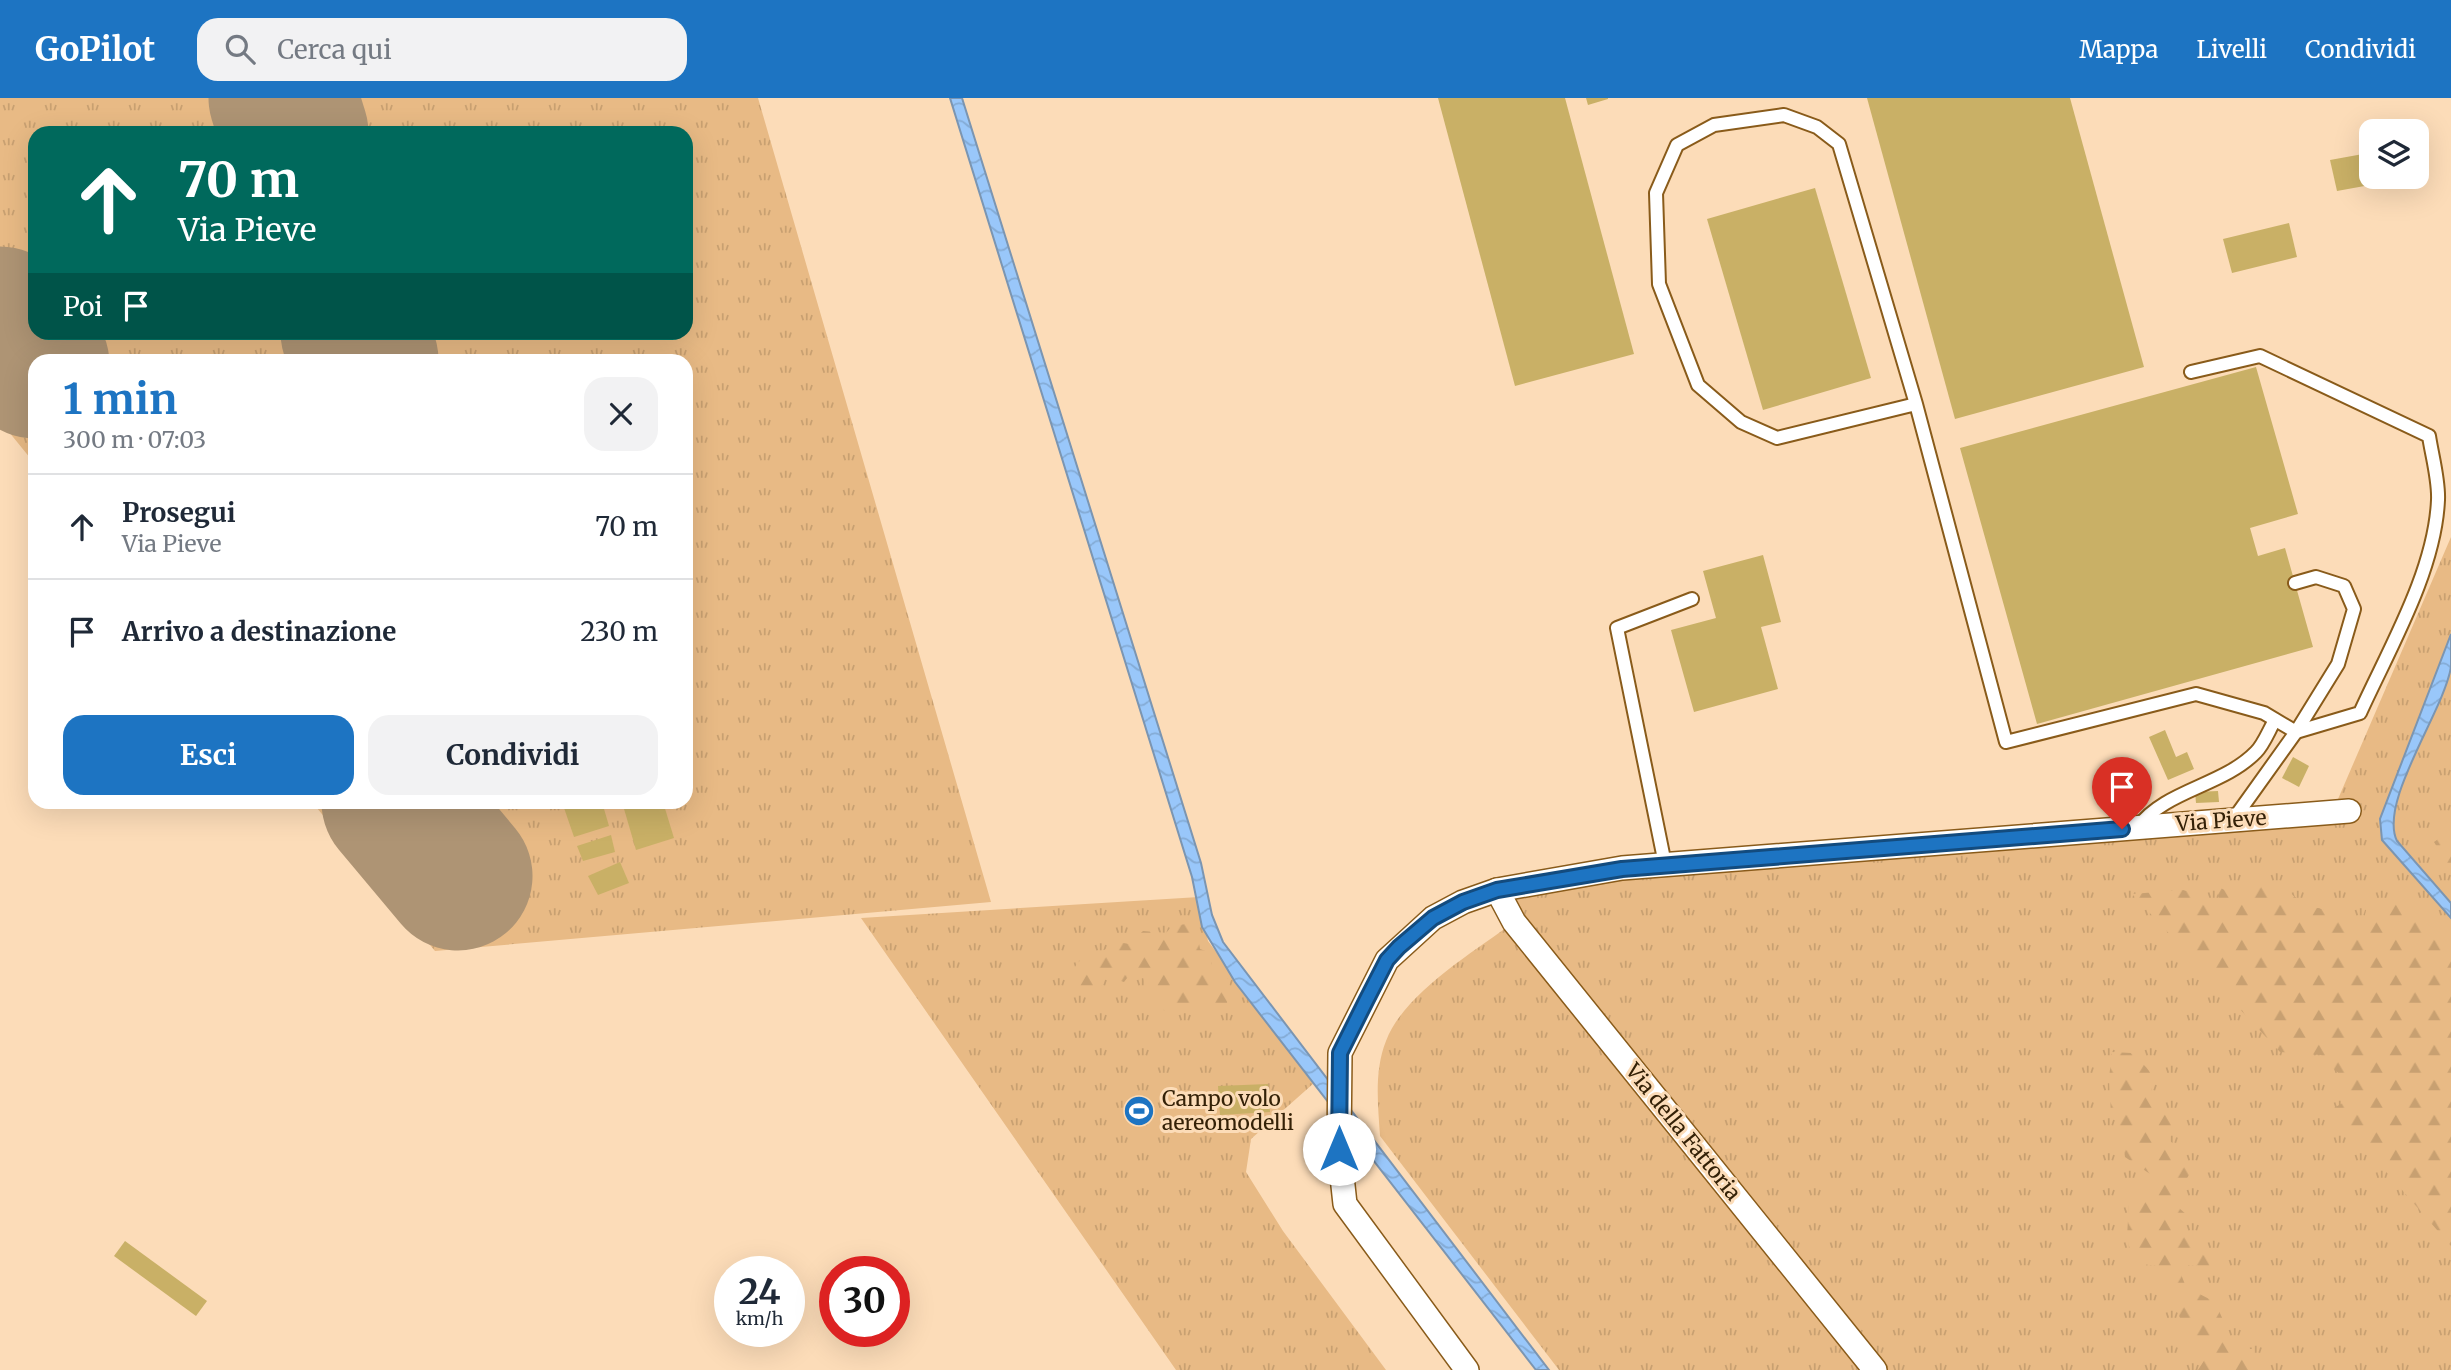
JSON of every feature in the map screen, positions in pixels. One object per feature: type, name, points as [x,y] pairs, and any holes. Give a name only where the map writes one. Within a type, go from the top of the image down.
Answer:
[{"type":"street","name":"Via Pieve","points":[[1467,1370],[1345,1204],[1339,1149],[1340,1053],[1387,960],[1433,918],[1463,902],[1497,890],[1665,864],[2349,811]]},
{"type":"street","name":"Via della Fattoria","points":[[1497,890],[1514,922],[1875,1370]]},
{"type":"lane","points":[[1916,404],[1777,438],[1741,422],[1698,385],[1658,284],[1656,193],[1677,145],[1714,125],[1784,115],[1818,127],[1839,144],[1916,404],[2006,742],[2196,694],[2220,698],[2275,720],[2296,732],[2360,713],[2414,594],[2432,534],[2438,499],[2429,436],[2260,356],[2191,372]]},
{"type":"lane","points":[[2233,820],[2296,732],[2338,664],[2354,610],[2344,586],[2316,577],[2295,583]]},
{"type":"lane","points":[[1665,864],[1616,628],[1692,599]]},
{"type":"lane","points":[[2138,827],[2149,812],[2215,780],[2256,752],[2275,720]]},
{"type":"green space","points":[[0,98],[758,98],[991,902],[435,951],[318,809],[693,809],[693,354],[28,354],[28,455],[0,421]]},
{"type":"green space","points":[[2451,537],[2451,903],[2396,841],[2388,816],[2382,840],[2451,916],[2451,1370],[1559,1370],[1380,1136],[1378,1076],[1386,1041],[1395,1023],[1424,990],[1514,922],[1497,890],[2332,813]]},
{"type":"green space","points":[[2451,830],[2451,870],[2434,842]]},
{"type":"green space","points":[[2249,883],[2280,887],[2309,906],[2364,919],[2368,902],[2402,896],[2451,942],[2451,1246],[2341,1120],[2334,1108],[2346,1101],[2344,1079],[2321,1055],[2280,1052],[2132,894],[2183,890],[2220,901],[2214,885],[2240,897]]},
{"type":"green space","name":"Campo volo aereomodelli","points":[[1199,897],[1208,941],[1314,1083],[1251,1139],[1246,1172],[1283,1231],[1386,1370],[1176,1370],[861,918]]},
{"type":"green space","points":[[1186,924],[1197,931],[1200,949],[1211,953],[1212,970],[1225,974],[1230,982],[1227,1003],[1212,1008],[1192,1003],[1183,1014],[1163,1010],[1153,1002],[1152,989],[1145,986],[1142,971],[1131,973],[1124,982],[1106,976],[1101,987],[1092,994],[1082,991],[1072,982],[1073,970],[1083,957],[1091,952],[1099,953],[1118,942],[1129,944],[1143,931],[1166,933],[1172,926]]},
{"type":"green space","points":[[2112,1052],[2131,1053],[2146,1067],[2152,1076],[2150,1097],[2175,1124],[2169,1140],[2184,1154],[2189,1175],[2172,1202],[2187,1215],[2183,1233],[2204,1241],[2210,1267],[2177,1264],[2186,1287],[2215,1302],[2236,1349],[2253,1349],[2259,1370],[2198,1370],[2209,1353],[2191,1344],[2158,1266],[2133,1263],[2127,1237],[2129,1202],[2156,1178],[2125,1157],[2121,1128],[2111,1114],[2109,1078]]},
{"type":"water","points":[[950,98],[962,98],[1201,863],[1212,915],[1223,942],[1549,1370],[1536,1370],[1235,982],[1202,927],[1192,877]]},
{"type":"water","points":[[2451,634],[2451,667],[2446,686],[2404,780],[2396,804],[2394,824],[2397,841],[2451,903],[2451,918],[2382,840],[2380,819]]},
{"type":"building","points":[[1438,98],[1565,98],[1634,354],[1515,386]]},
{"type":"building","points":[[1586,98],[1608,98],[1608,99],[1588,105]]},
{"type":"building","points":[[1867,98],[2070,98],[2144,367],[1955,419]]},
{"type":"building","points":[[2359,155],[2359,187],[2337,191],[2330,160]]},
{"type":"building","points":[[1815,188],[1871,378],[1763,410],[1707,219]]},
{"type":"building","points":[[2289,223],[2297,257],[2232,273],[2223,239]]},
{"type":"building","points":[[2256,367],[2298,514],[2250,528],[2258,556],[2285,548],[2313,647],[2037,724],[1960,448]]},
{"type":"building","points":[[1763,555],[1781,622],[1761,627],[1778,689],[1694,712],[1671,630],[1716,618],[1703,571]]},
{"type":"building","points":[[2165,730],[2176,757],[2187,752],[2194,769],[2168,780],[2149,737]]},
{"type":"building","points":[[2293,757],[2309,766],[2299,787],[2282,778]]},
{"type":"building","points":[[2218,791],[2219,802],[2196,803],[2195,792]]},
{"type":"building","points":[[564,809],[604,809],[609,826],[574,837]]},
{"type":"building","points":[[624,809],[665,809],[674,838],[636,850]]},
{"type":"building","points":[[611,835],[615,852],[583,861],[577,846]]},
{"type":"building","points":[[620,862],[629,883],[598,895],[588,876]]},
{"type":"building","points":[[1268,1084],[1270,1112],[1220,1115],[1218,1086]]},
{"type":"building","points":[[125,1241],[207,1301],[196,1316],[114,1256]]},
{"type":"runway","points":[[283,98],[292,126]]},
{"type":"runway","points":[[0,321],[28,355]]},
{"type":"runway","points":[[358,340],[362,354]]},
{"type":"runway","points":[[402,809],[458,876]]},
{"type":"place","name":"Campo volo aereomodelli","points":[[1139,1111]]},
{"type":"route","points":[[1339,1149],[1340,1053],[1366,1001],[1387,960],[1399,947],[1433,918],[1463,902],[1497,890],[1665,864],[2122,829]]}]
